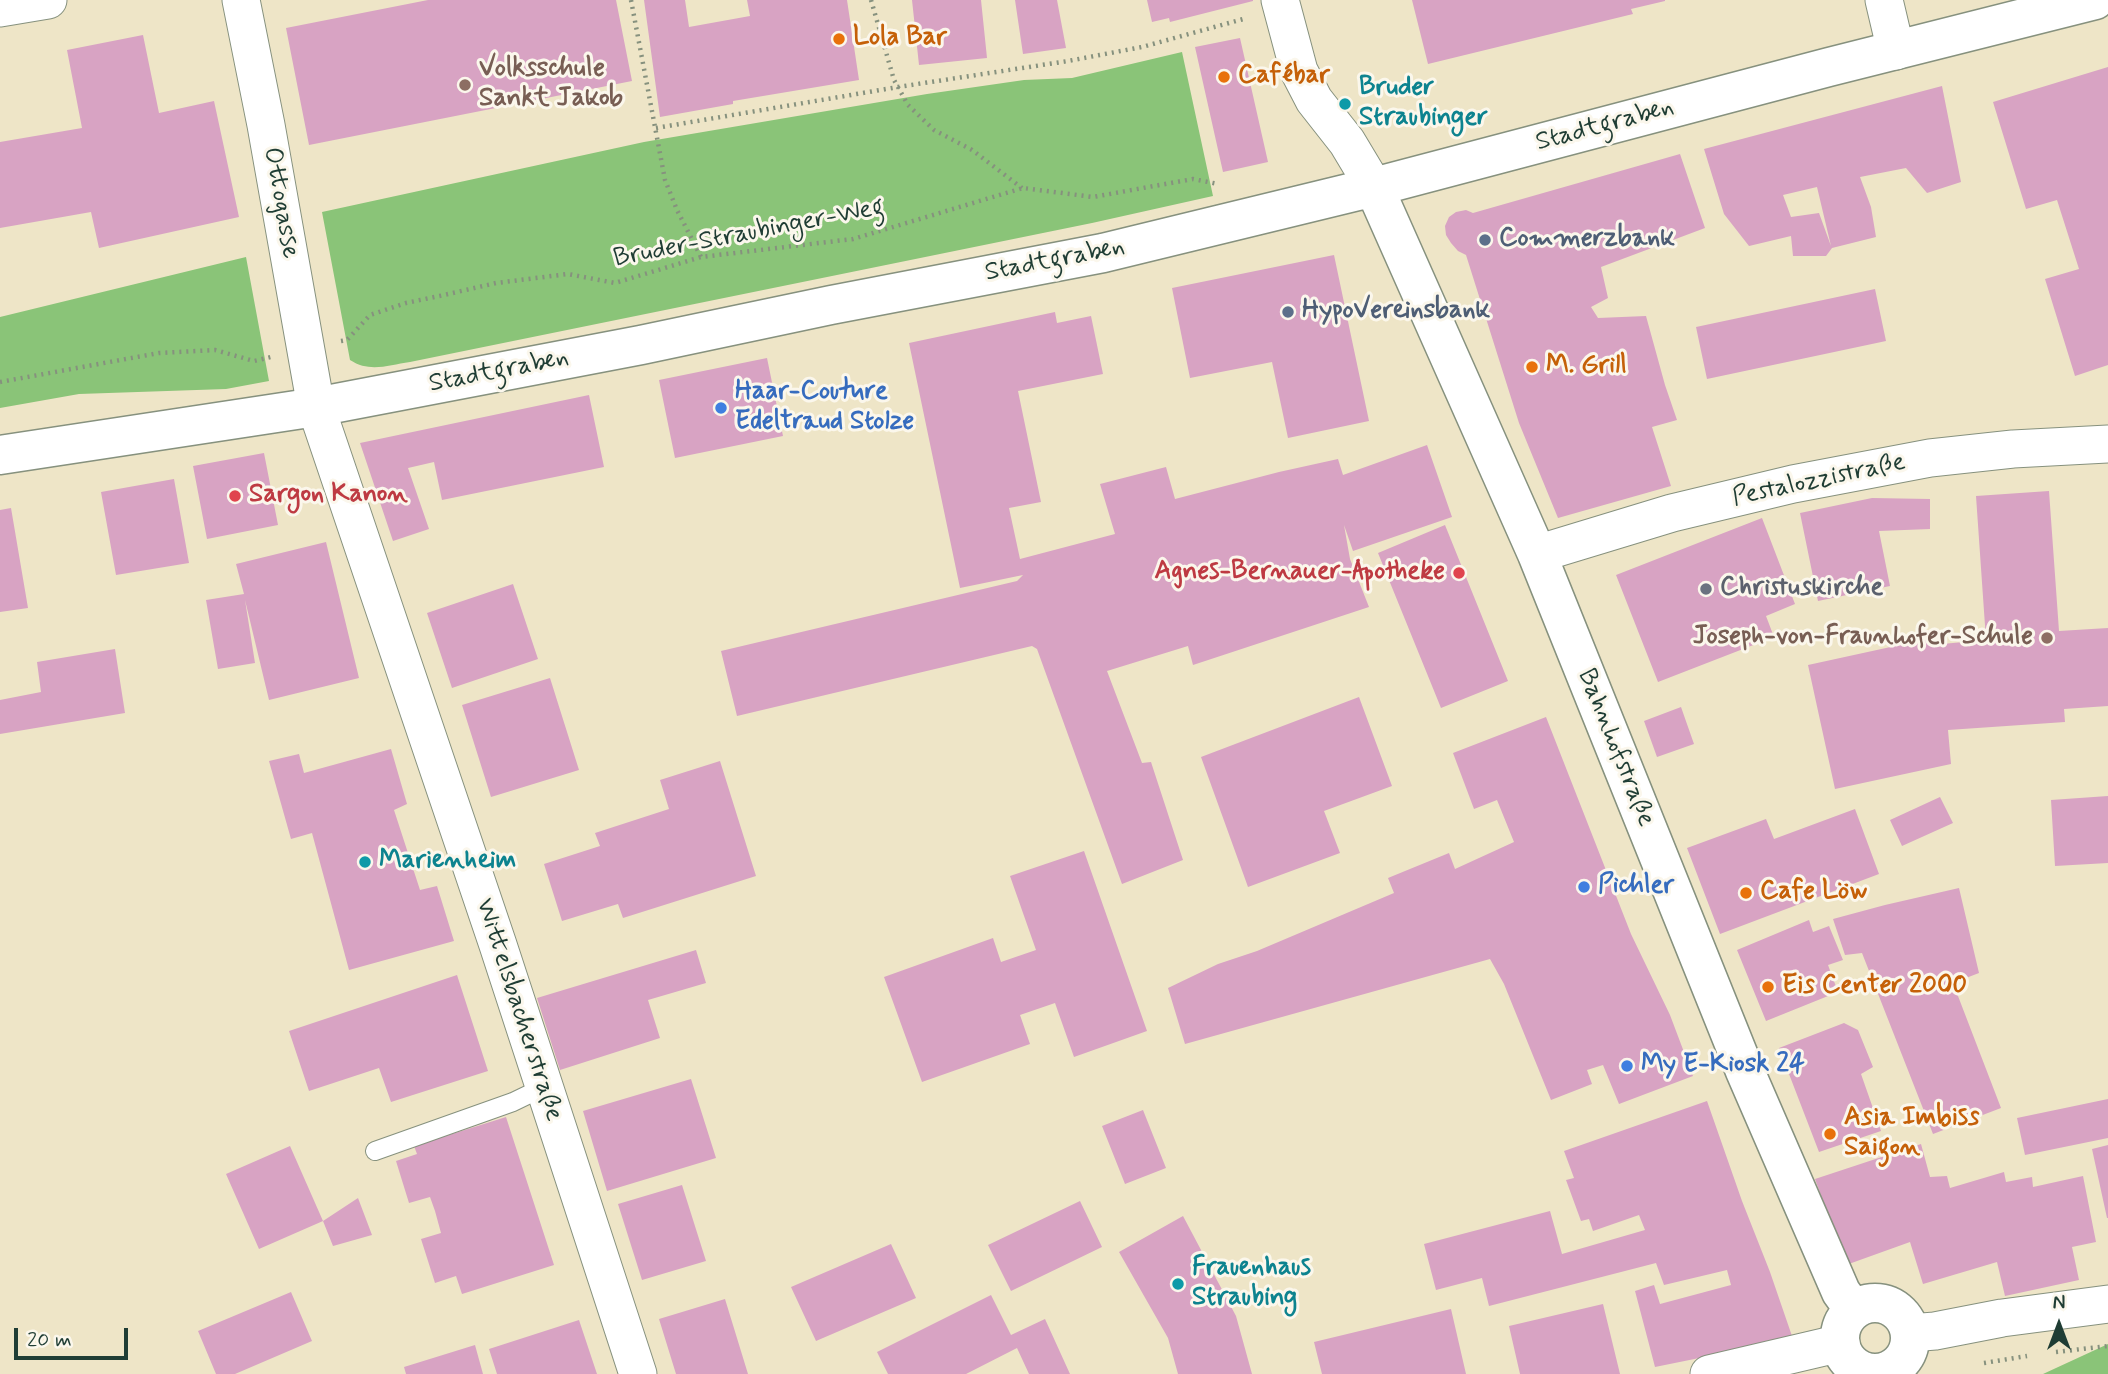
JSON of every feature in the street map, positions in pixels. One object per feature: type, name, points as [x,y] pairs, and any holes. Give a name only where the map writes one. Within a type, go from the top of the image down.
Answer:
[{"type":"main road","name":"Stadtgraben","points":[[0,455],[316,407],[1103,253],[1374,187],[2095,0]]},
{"type":"main road","name":"Bahnhofstraße","points":[[1374,187],[1537,554],[1745,1071],[1841,1292],[1848,1327]]},
{"type":"main road","points":[[1877,1303],[1899,1312],[1910,1333],[1908,1350],[1891,1372],[1879,1373],[1859,1369],[1850,1362],[1848,1327],[1865,1304],[1877,1303]]},
{"type":"street","name":"Ottogasse","points":[[241,0],[316,407]]},
{"type":"street","points":[[1884,0],[1896,51]]},
{"type":"street","points":[[1281,6],[1299,71],[1314,100],[1347,142],[1374,187]]},
{"type":"street","name":"Wittelsbacherstraße","points":[[316,407],[638,1374]]},
{"type":"street","name":"Pestalozzistraße","points":[[1537,554],[1672,513],[1807,482],[1930,458],[2013,449],[2108,444]]},
{"type":"street","points":[[1910,1333],[2108,1304]]},
{"type":"street","points":[[1709,1374],[1848,1327]]},
{"type":"lane","points":[[375,1151],[513,1102],[544,1087]]},
{"type":"path","points":[[631,0],[665,180],[701,257]]},
{"type":"path","points":[[872,0],[894,80],[908,105],[934,130],[972,150],[1023,188]]},
{"type":"path","points":[[656,128],[1142,47],[1281,6]]},
{"type":"path","name":"Bruder-Straubinger-Weg","points":[[0,382],[159,353],[215,350],[254,361],[347,340],[370,316],[406,303],[496,283],[568,274],[615,283],[701,257],[853,239],[1023,188],[1093,197],[1193,179],[1215,184],[1226,183]]},
{"type":"path","points":[[2047,1353],[2108,1346]]},
{"type":"path","points":[[1981,1364],[2035,1355]]},
{"type":"green space","points":[[1182,52],[1213,196],[410,362],[372,367],[350,360],[322,212],[644,142],[927,94],[1024,80],[1072,78]]},
{"type":"green space","points":[[246,257],[269,381],[226,389],[79,394],[0,408],[0,317]]},
{"type":"green space","points":[[2108,1344],[2108,1374],[2043,1374]]},
{"type":"building","name":"Volksschule Sankt Jakob","points":[[428,0],[616,0],[632,81],[309,145],[286,28]]},
{"type":"building","points":[[644,0],[685,0],[689,27],[750,16],[747,0],[847,0],[859,80],[733,101],[733,104],[660,117]]},
{"type":"building","points":[[912,0],[981,0],[987,58],[919,65]]},
{"type":"building","points":[[1015,0],[1057,0],[1066,48],[1023,54]]},
{"type":"building","points":[[1147,0],[1253,1],[1170,22],[1169,18],[1152,22]]},
{"type":"building","points":[[1412,0],[1665,1],[1631,9],[1633,14],[1428,64]]},
{"type":"building","points":[[143,35],[159,113],[214,101],[239,217],[99,248],[91,212],[0,228],[0,142],[82,128],[67,50]]},
{"type":"building","points":[[1240,38],[1268,162],[1223,172],[1195,47]]},
{"type":"building","points":[[2108,67],[2108,365],[2075,376],[2045,279],[2079,269],[2057,200],[2026,209],[1993,102]]},
{"type":"building","points":[[1942,86],[1961,182],[1927,193],[1906,168],[1860,177],[1871,207],[1876,237],[1832,248],[1826,256],[1793,256],[1791,236],[1749,246],[1724,214],[1704,149]],"holes":[[[1817,187],[1831,246],[1819,213],[1791,217],[1783,195]]]},
{"type":"building","points":[[1680,154],[1705,228],[1601,267],[1608,298],[1591,307],[1598,318],[1646,316],[1677,420],[1652,427],[1671,486],[1558,518],[1519,423],[1466,255],[1451,243],[1445,226],[1449,217],[1456,212],[1466,210],[1473,213]]},
{"type":"building","points":[[1334,255],[1369,421],[1288,438],[1272,362],[1190,378],[1172,288]]},
{"type":"building","points":[[1875,289],[1886,341],[1707,379],[1696,327]]},
{"type":"building","points":[[1055,312],[1057,323],[1091,316],[1103,374],[1018,391],[1041,502],[1009,508],[1020,559],[1115,534],[1100,484],[1166,467],[1175,499],[1338,459],[1343,475],[1427,445],[1452,517],[1353,551],[1344,525],[1350,559],[1369,607],[1193,665],[1188,646],[1107,671],[1142,763],[1151,762],[1183,860],[1122,884],[1037,649],[1032,646],[737,716],[721,651],[1017,581],[1023,575],[960,588],[909,343]]},
{"type":"building","name":"Haar-Couture Edeltraud Stolze","points":[[767,358],[783,436],[675,458],[659,380]]},
{"type":"building","points":[[589,395],[604,467],[442,500],[434,462],[408,468],[429,529],[393,541],[360,443]]},
{"type":"building","name":"Sargon Kanon","points":[[264,453],[278,525],[207,539],[193,466]]},
{"type":"building","points":[[174,479],[189,563],[116,575],[101,492]]},
{"type":"building","name":"Joseph-von-Fraunhofer-Schule","points":[[2049,491],[2059,631],[2108,628],[2108,706],[2064,709],[2065,722],[1948,730],[1951,764],[1835,789],[1808,665],[1941,636],[1942,644],[1986,640],[1976,496]]},
{"type":"building","points":[[1872,498],[1930,499],[1930,529],[1879,531],[1890,586],[1818,601],[1800,513]]},
{"type":"building","points":[[11,508],[28,608],[0,612],[0,510]]},
{"type":"building","name":"Christuskirche","points":[[1762,518],[1795,604],[1766,616],[1774,637],[1658,682],[1616,575]]},
{"type":"building","points":[[1445,525],[1508,681],[1441,708],[1378,553]]},
{"type":"building","points":[[326,542],[359,678],[269,700],[245,600],[255,663],[218,669],[206,600],[244,594],[236,564]]},
{"type":"building","points":[[513,584],[538,659],[452,688],[427,613]]},
{"type":"building","points":[[115,649],[125,713],[0,734],[0,700],[41,692],[37,662]]},
{"type":"building","points":[[550,678],[579,770],[491,797],[462,705]]},
{"type":"building","points":[[1359,697],[1392,786],[1324,811],[1340,853],[1248,887],[1201,757]]},
{"type":"building","points":[[1681,707],[1694,744],[1657,757],[1644,721]]},
{"type":"building","points":[[1546,717],[1631,934],[1670,1015],[1693,1076],[1619,1104],[1603,1065],[1587,1070],[1592,1084],[1551,1100],[1504,984],[1490,959],[1185,1044],[1168,988],[1218,964],[1257,951],[1394,893],[1388,878],[1449,853],[1455,869],[1514,842],[1497,800],[1474,809],[1453,753]]},
{"type":"building","name":"Marienheim","points":[[391,749],[407,804],[394,810],[420,890],[437,886],[454,941],[349,970],[312,833],[291,839],[269,761],[299,754],[304,773]]},
{"type":"building","points":[[720,761],[756,876],[623,918],[618,904],[562,921],[544,864],[600,846],[595,833],[669,809],[660,780]]},
{"type":"building","points":[[2108,796],[2108,863],[2055,866],[2051,800]]},
{"type":"building","points":[[1940,797],[1953,823],[1902,846],[1890,820]]},
{"type":"building","points":[[1855,809],[1879,874],[1720,934],[1687,848],[1766,819],[1774,839]]},
{"type":"building","points":[[1084,851],[1147,1031],[1074,1057],[1055,1003],[1020,1015],[1030,1044],[922,1082],[884,977],[993,938],[1001,962],[1036,950],[1010,876]]},
{"type":"building","points":[[1959,888],[1979,973],[1953,983],[2001,1108],[1933,1134],[1862,953],[1845,955],[1833,919]]},
{"type":"building","points":[[1809,920],[1813,932],[1829,926],[1843,960],[1828,965],[1838,992],[1766,1021],[1737,950]]},
{"type":"building","points":[[696,950],[706,983],[648,1000],[660,1038],[560,1070],[537,998]]},
{"type":"building","points":[[457,975],[488,1071],[391,1102],[379,1068],[309,1091],[289,1031]]},
{"type":"building","points":[[1844,1023],[1858,1030],[1873,1067],[1861,1074],[1881,1131],[1819,1152],[1779,1048]]},
{"type":"building","points":[[691,1079],[716,1158],[607,1191],[583,1111]]},
{"type":"building","points":[[2108,1099],[2108,1138],[2025,1155],[2017,1118]]},
{"type":"building","points":[[1707,1101],[1793,1339],[1655,1367],[1635,1291],[1654,1285],[1660,1304],[1731,1285],[1727,1270],[1664,1285],[1656,1263],[1489,1306],[1482,1278],[1436,1290],[1424,1244],[1550,1211],[1562,1254],[1645,1230],[1639,1215],[1593,1231],[1589,1219],[1581,1221],[1566,1180],[1574,1178],[1564,1151]]},
{"type":"building","points":[[1143,1110],[1166,1168],[1125,1184],[1102,1126]]},
{"type":"building","points":[[506,1117],[554,1265],[462,1294],[456,1276],[435,1283],[421,1239],[441,1233],[435,1211],[430,1197],[409,1203],[396,1161],[417,1154],[414,1146]]},
{"type":"building","points":[[1921,1144],[1930,1177],[1947,1176],[1950,1188],[2004,1172],[2006,1182],[2032,1177],[2033,1187],[2083,1176],[2096,1242],[2072,1247],[2079,1280],[2005,1296],[1997,1262],[1923,1284],[1910,1242],[1846,1265],[1815,1179]]},
{"type":"building","points":[[2108,1145],[2108,1218],[2107,1218],[2092,1149]]},
{"type":"building","points":[[290,1146],[323,1221],[259,1249],[226,1174]]},
{"type":"building","points":[[682,1185],[706,1261],[642,1280],[618,1204]]},
{"type":"building","points":[[358,1198],[372,1235],[333,1246],[323,1221]]},
{"type":"building","points":[[1080,1201],[1102,1247],[1011,1291],[988,1245]]},
{"type":"building","name":"Frauenhaus Straubing","points":[[1183,1216],[1236,1316],[1252,1374],[1178,1374],[1168,1338],[1119,1252]]},
{"type":"building","points":[[891,1244],[916,1298],[816,1341],[791,1287]]},
{"type":"building","points":[[291,1292],[312,1341],[235,1374],[216,1374],[198,1331]]},
{"type":"building","points":[[991,1295],[1011,1335],[1045,1319],[1070,1374],[1029,1374],[1017,1348],[966,1374],[888,1374],[877,1352]]},
{"type":"building","points":[[725,1299],[748,1374],[676,1374],[659,1319]]},
{"type":"building","points":[[1603,1304],[1620,1374],[1520,1374],[1509,1326]]},
{"type":"building","points":[[1451,1309],[1466,1374],[1322,1374],[1314,1342]]},
{"type":"building","points":[[579,1320],[597,1374],[497,1374],[489,1349]]},
{"type":"building","points":[[475,1345],[483,1374],[406,1374],[404,1367]]},
{"type":"place","name":"Lola Bar","points":[[839,39]]},
{"type":"place","name":"Cafébar","points":[[1224,77]]},
{"type":"place","name":"Volksschule Sankt Jakob","points":[[465,85]]},
{"type":"place","name":"Bruder Straubinger","points":[[1345,104]]},
{"type":"place","name":"Commerzbank","points":[[1485,240]]},
{"type":"place","name":"HypoVereinsbank","points":[[1288,312]]},
{"type":"place","name":"M. Grill","points":[[1532,367]]},
{"type":"place","name":"Haar-Couture Edeltraud Stolze","points":[[721,408]]},
{"type":"place","name":"Sargon Kanon","points":[[235,496]]},
{"type":"place","name":"Agnes-Bernauer-Apotheke","points":[[1459,573]]},
{"type":"place","name":"Christuskirche","points":[[1706,589]]},
{"type":"place","name":"Joseph-von-Fraunhofer-Schule","points":[[2047,638]]},
{"type":"place","name":"Marienheim","points":[[365,862]]},
{"type":"place","name":"Pichler","points":[[1584,887]]},
{"type":"place","name":"Cafe Löw","points":[[1746,893]]},
{"type":"place","name":"Eis Center 2000","points":[[1768,987]]},
{"type":"place","name":"My E-Kiosk 24","points":[[1627,1066]]},
{"type":"place","name":"Asia Imbiss Saigon","points":[[1830,1134]]},
{"type":"place","name":"Frauenhaus Straubing","points":[[1178,1284]]}]
